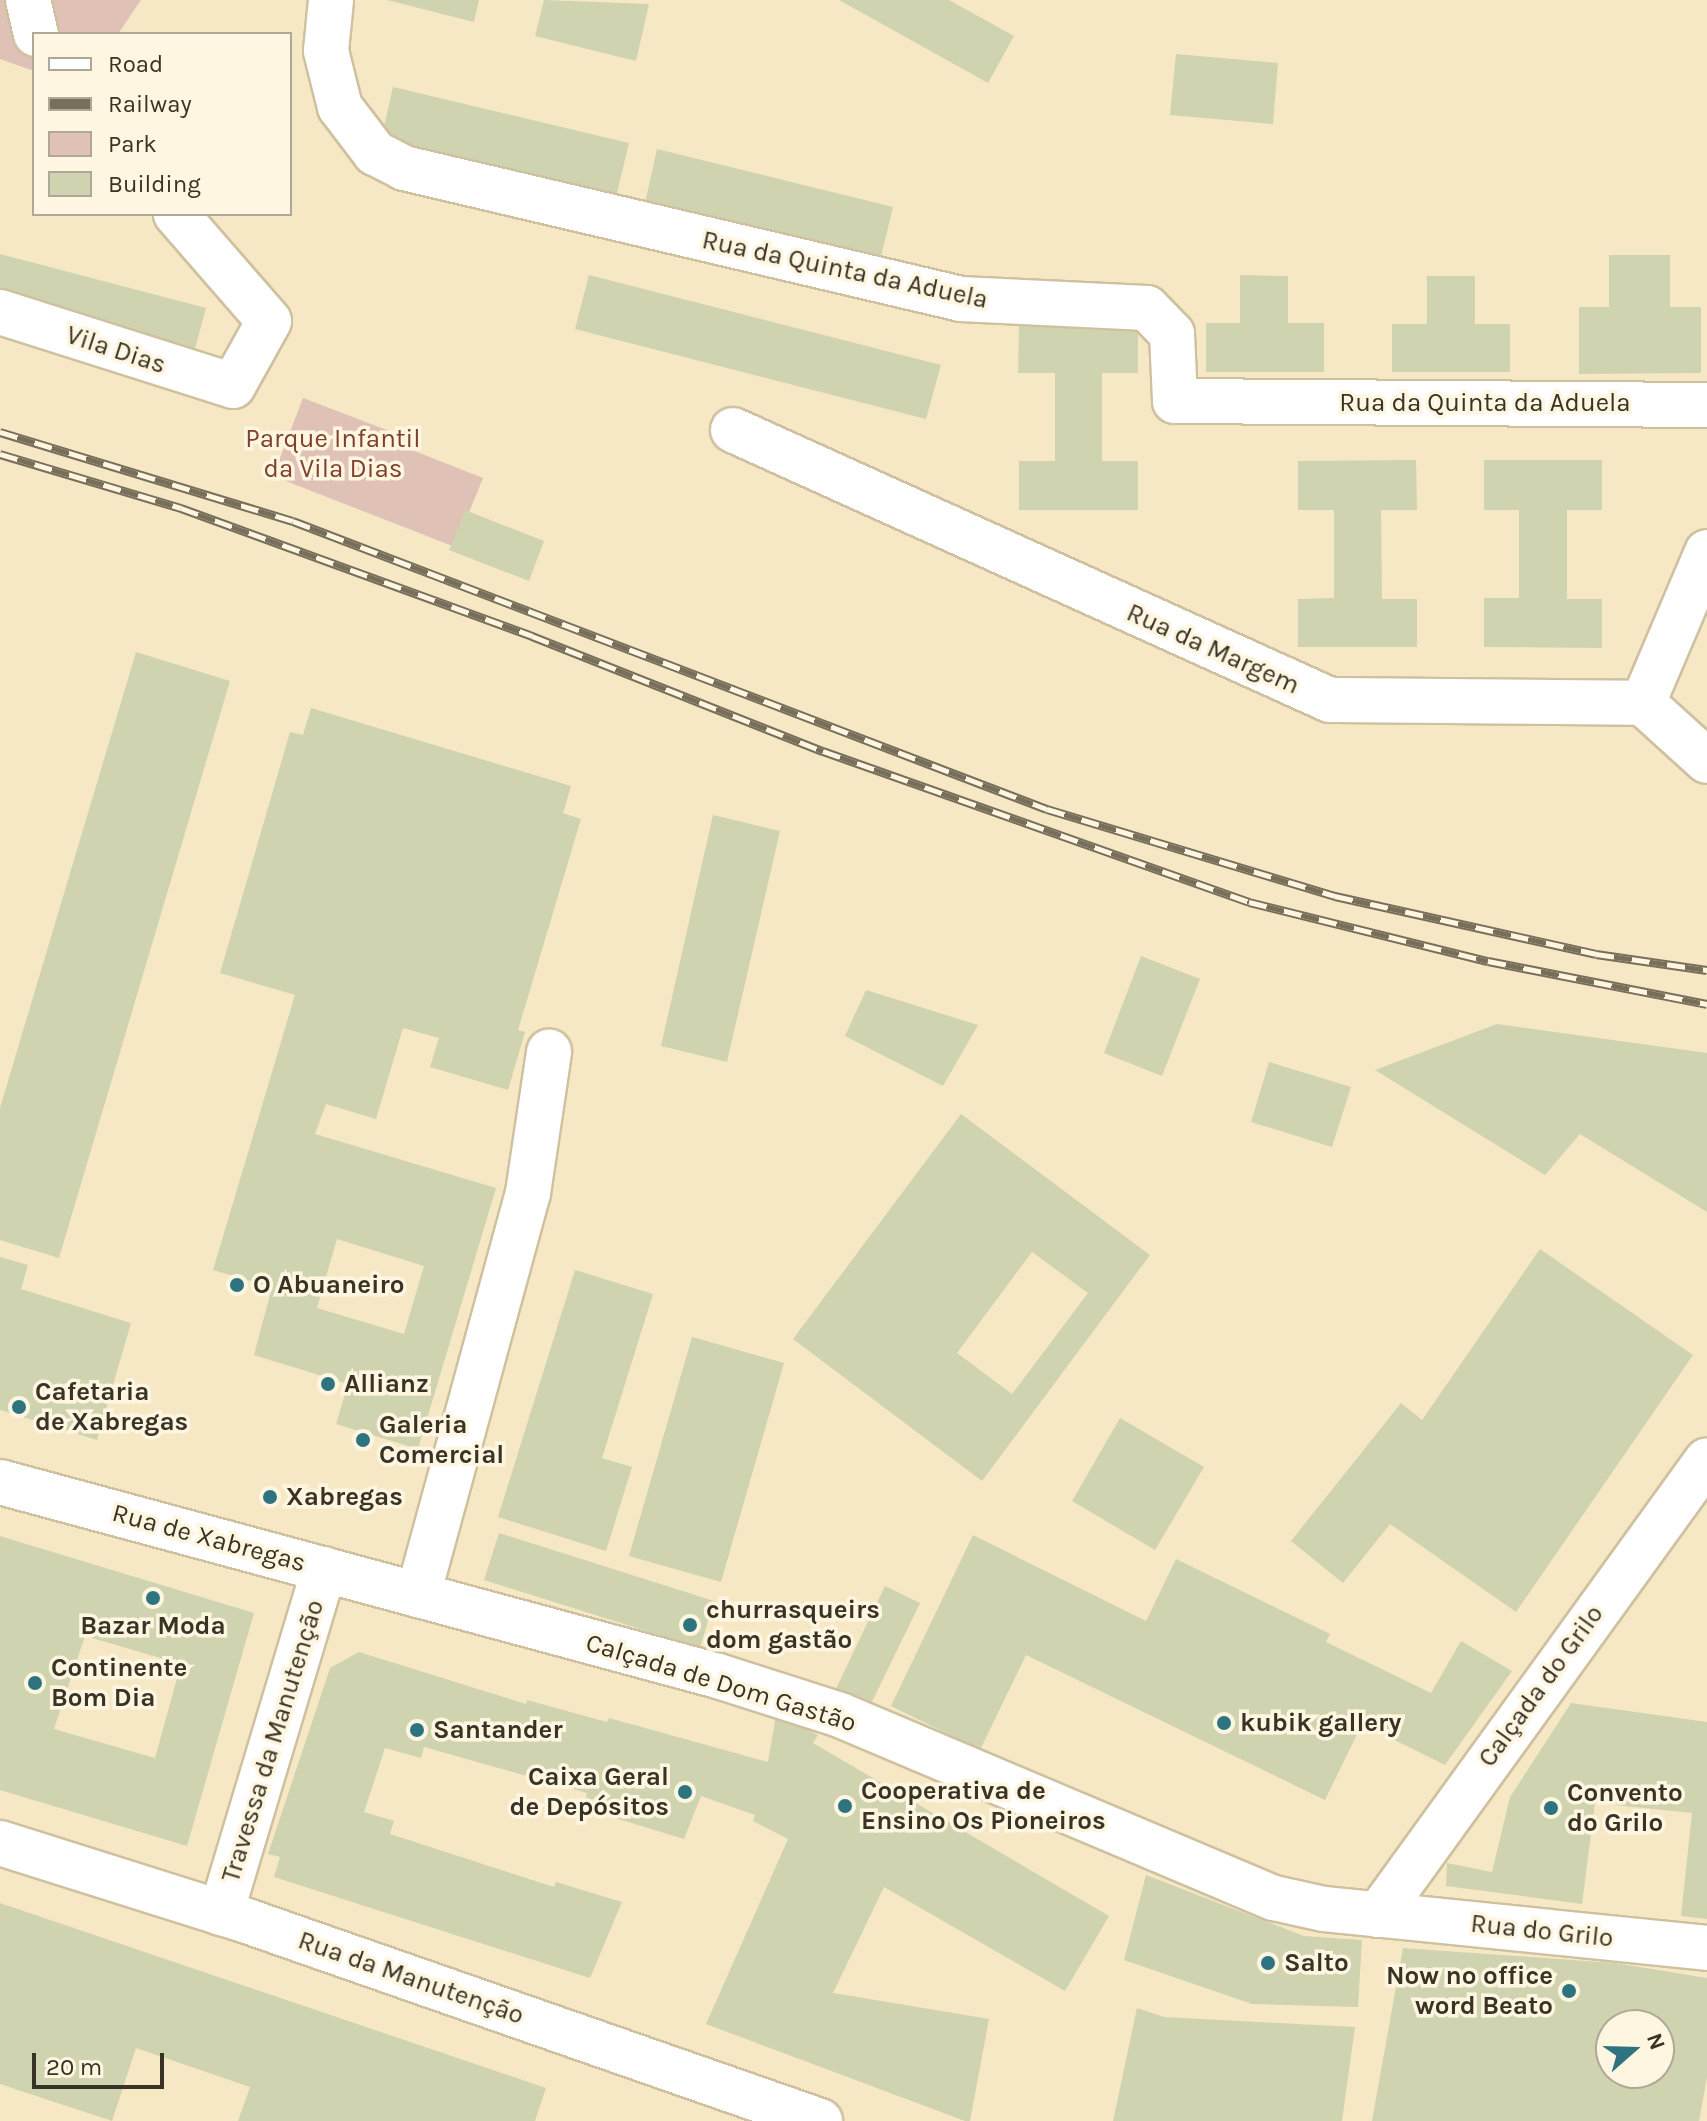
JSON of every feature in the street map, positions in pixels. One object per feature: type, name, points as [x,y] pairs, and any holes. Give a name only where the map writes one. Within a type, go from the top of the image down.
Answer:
[{"type":"street","points":[[28,0],[36,32]]},
{"type":"street","name":"Rua da Quinta da Aduela","points":[[331,0],[326,51],[340,107],[375,153],[404,168],[961,299],[1147,308],[1172,334],[1175,401],[1707,405]]},
{"type":"street","name":"Vila Dias","points":[[0,312],[233,386],[269,321],[178,216]]},
{"type":"street","name":"Rua da Margem","points":[[733,430],[1330,700],[1643,703]]},
{"type":"street","points":[[1707,552],[1643,703],[1707,761]]},
{"type":"street","points":[[418,1595],[528,1193],[549,1052]]},
{"type":"street","name":"Calçada do Grilo","points":[[1378,1915],[1707,1460]]},
{"type":"street","name":"Rua de Xabregas","points":[[0,1482],[418,1595]]},
{"type":"street","name":"Travessa da Manutenção","points":[[221,1913],[324,1569]]},
{"type":"street","name":"Calçada de Dom Gastão","points":[[418,1595],[840,1715],[1274,1898],[1378,1915]]},
{"type":"street","name":"Rua da Manutenção","points":[[0,1843],[221,1913],[820,2121]]},
{"type":"street","name":"Rua do Grilo","points":[[1378,1915],[1707,1948]]},
{"type":"green space","points":[[0,0],[141,0],[119,32],[32,32],[32,70],[0,59]]},
{"type":"green space","name":"Parque Infantil da Vila Dias","points":[[303,398],[405,437],[402,446],[483,478],[455,547],[273,476]]},
{"type":"building","points":[[387,0],[479,0],[474,22]]},
{"type":"building","points":[[544,0],[649,4],[636,61],[535,36]]},
{"type":"building","points":[[839,0],[949,0],[1014,36],[988,83]]},
{"type":"building","points":[[1176,54],[1278,63],[1273,124],[1170,115]]},
{"type":"building","points":[[393,87],[629,143],[616,197],[381,140]]},
{"type":"building","points":[[657,149],[893,207],[880,261],[645,203]]},
{"type":"building","points":[[0,254],[206,308],[194,352],[0,301]]},
{"type":"building","points":[[1609,255],[1670,255],[1670,307],[1701,307],[1701,373],[1579,374],[1579,307],[1609,307]]},
{"type":"building","points":[[589,275],[941,365],[926,419],[575,329]]},
{"type":"building","points":[[1240,275],[1288,276],[1288,323],[1324,323],[1324,372],[1206,372],[1206,323],[1240,323]]},
{"type":"building","points":[[1427,276],[1475,276],[1475,324],[1510,324],[1510,372],[1392,372],[1392,324],[1427,324]]},
{"type":"building","points":[[1019,323],[1138,323],[1138,373],[1102,373],[1102,461],[1138,461],[1138,510],[1019,510],[1019,461],[1055,461],[1055,373],[1018,373]]},
{"type":"building","points":[[1416,460],[1417,510],[1381,510],[1382,599],[1417,599],[1417,647],[1298,647],[1298,599],[1334,598],[1334,510],[1298,510],[1298,461]]},
{"type":"building","points":[[1484,460],[1602,460],[1602,510],[1567,510],[1567,599],[1602,599],[1602,648],[1484,647],[1484,598],[1519,598],[1519,510],[1484,510]]},
{"type":"building","points":[[465,510],[544,541],[529,581],[449,550]]},
{"type":"building","points":[[136,652],[230,681],[59,1258],[0,1240],[0,1108]]},
{"type":"building","points":[[311,708],[571,786],[563,813],[581,819],[518,1030],[525,1032],[508,1090],[430,1067],[439,1038],[403,1028],[376,1119],[326,1104],[315,1134],[496,1188],[418,1449],[336,1424],[348,1384],[254,1355],[272,1287],[213,1270],[295,995],[220,973],[290,732],[303,735]],"holes":[[[337,1239],[424,1266],[404,1334],[317,1308]]]},
{"type":"building","points":[[713,815],[780,831],[727,1062],[661,1046]]},
{"type":"building","points":[[1141,956],[1200,979],[1162,1076],[1104,1053]]},
{"type":"building","points":[[866,990],[978,1025],[943,1086],[845,1036]]},
{"type":"building","points":[[1497,1024],[1707,1053],[1707,1212],[1580,1134],[1545,1175],[1375,1070]]},
{"type":"building","points":[[1269,1062],[1351,1087],[1332,1147],[1251,1122]]},
{"type":"building","points":[[961,1114],[1150,1255],[982,1481],[793,1339]],"holes":[[[1032,1252],[1088,1293],[1012,1394],[957,1353]]]},
{"type":"building","points":[[1540,1249],[1693,1355],[1516,1612],[1390,1524],[1343,1583],[1291,1541],[1401,1403],[1422,1420]]},
{"type":"building","points":[[0,1257],[28,1265],[21,1289],[131,1323],[97,1440],[0,1410]]},
{"type":"building","points":[[575,1270],[653,1294],[602,1458],[632,1467],[606,1551],[498,1517]]},
{"type":"building","points":[[692,1337],[784,1363],[721,1582],[629,1556]]},
{"type":"building","points":[[1120,1418],[1204,1467],[1155,1550],[1072,1501]]},
{"type":"building","points":[[499,1533],[714,1601],[700,1648],[484,1580]]},
{"type":"building","points":[[973,1535],[1146,1621],[1176,1559],[1330,1634],[1326,1642],[1431,1693],[1461,1641],[1512,1671],[1445,1765],[1362,1724],[1325,1800],[1026,1655],[980,1750],[891,1706]]},
{"type":"building","points":[[0,1536],[254,1613],[187,1846],[0,1790]],"holes":[[[85,1636],[181,1664],[155,1758],[54,1729]]]},
{"type":"building","points":[[885,1586],[920,1603],[868,1710],[834,1693]]},
{"type":"building","points":[[359,1652],[526,1704],[527,1700],[607,1722],[609,1718],[768,1762],[776,1715],[818,1735],[813,1743],[1109,1916],[1065,1991],[884,1887],[833,1993],[989,2019],[970,2121],[965,2121],[706,2024],[788,1839],[753,1821],[755,1815],[701,1796],[684,1839],[605,1815],[608,1803],[586,1798],[587,1793],[424,1747],[421,1758],[385,1748],[364,1812],[394,1821],[390,1834],[554,1887],[556,1882],[622,1902],[590,1978],[274,1877],[280,1857],[268,1854],[330,1668]]},
{"type":"building","name":"Convento do Grilo","points":[[1571,1703],[1707,1722],[1707,1919],[1681,1916],[1692,1813],[1595,1803],[1582,1904],[1446,1886],[1447,1863],[1492,1872],[1510,1797]]},
{"type":"building","points":[[1146,1875],[1304,1936],[1362,1940],[1358,2007],[1252,2004],[1124,1960]]},
{"type":"building","points":[[0,1903],[546,2088],[535,2121],[238,2121],[250,2087],[136,2048],[112,2121],[0,2084]]},
{"type":"building","points":[[1403,1948],[1615,1963],[1707,1978],[1707,2077],[1699,2121],[1372,2121]]},
{"type":"building","points":[[1137,2008],[1164,2017],[1355,2027],[1342,2121],[1113,2121]]},
{"type":"railway","points":[[0,432],[293,521],[1047,809],[1335,896],[1596,954],[1707,970]]},
{"type":"railway","points":[[0,454],[181,508],[532,636],[823,751],[1249,902],[1488,961],[1707,1004]]},
{"type":"place","name":"O Abuaneiro","points":[[237,1285]]},
{"type":"place","name":"Allianz","points":[[328,1384]]},
{"type":"place","name":"Cafetaria de Xabregas","points":[[19,1407]]},
{"type":"place","name":"Galeria Comercial","points":[[363,1440]]},
{"type":"place","name":"Xabregas","points":[[270,1497]]},
{"type":"place","name":"Bazar Moda","points":[[153,1598]]},
{"type":"place","name":"churrasqueirs dom gastão","points":[[690,1625]]},
{"type":"place","name":"Continente Bom Dia","points":[[35,1683]]},
{"type":"place","name":"kubik gallery","points":[[1224,1723]]},
{"type":"place","name":"Santander","points":[[417,1730]]},
{"type":"place","name":"Caixa Geral de Depósitos","points":[[685,1792]]},
{"type":"place","name":"Cooperativa de Ensino Os Pioneiros","points":[[845,1806]]},
{"type":"place","name":"Convento do Grilo","points":[[1551,1808]]},
{"type":"place","name":"Salto","points":[[1268,1963]]},
{"type":"place","name":"Now no office word Beato","points":[[1569,1991]]}]
